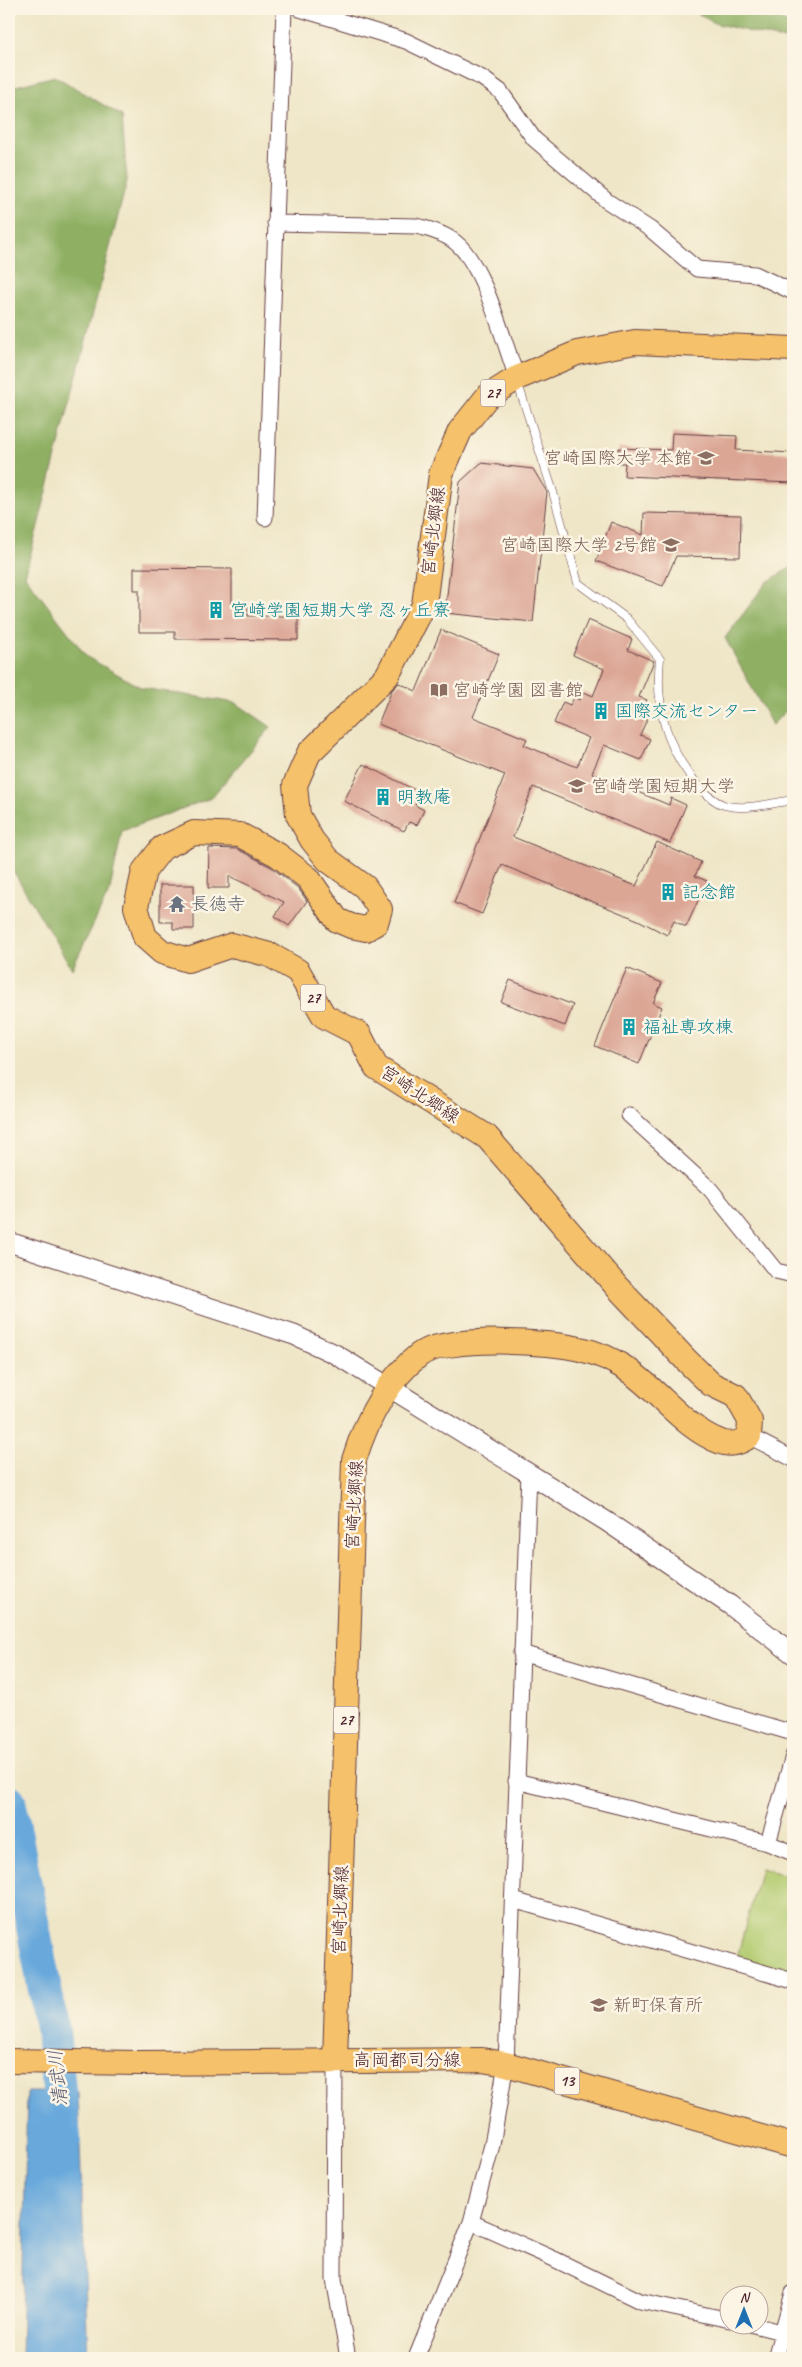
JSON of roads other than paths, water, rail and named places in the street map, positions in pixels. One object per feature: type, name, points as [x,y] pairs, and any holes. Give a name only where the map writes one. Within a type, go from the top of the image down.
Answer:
[{"type":"main road","name":"宮崎北郷線","points":[[335,2061],[354,1460],[364,1428],[388,1388],[420,1354],[457,1343],[548,1344],[585,1350],[624,1367],[654,1388],[695,1428],[723,1443],[742,1442],[749,1436],[750,1420],[736,1396],[711,1384],[618,1288],[487,1137],[376,1067],[358,1034],[324,1016],[298,971],[270,955],[232,945],[188,960],[162,952],[145,937],[136,906],[144,872],[162,848],[194,833],[240,835],[278,855],[308,878],[337,920],[351,926],[366,929],[376,923],[380,909],[365,887],[328,860],[312,840],[298,814],[295,785],[309,753],[387,676],[424,605],[440,474],[460,431],[488,397],[517,378],[577,353],[635,342],[793,348]]},
{"type":"main road","name":"高岡都司分線","points":[[9,2061],[140,2063],[482,2060],[506,2064],[793,2146]]},
{"type":"street","points":[[265,518],[284,9]]},
{"type":"street","points":[[300,9],[406,41],[482,78],[500,91],[534,139],[607,201],[650,230],[697,269],[755,274],[793,292]]},
{"type":"street","points":[[275,223],[416,226],[431,230],[455,242],[478,270],[517,378]]},
{"type":"street","points":[[629,1115],[710,1190],[776,1271],[793,1275]]},
{"type":"street","points":[[9,1242],[294,1336],[334,1354],[606,1521],[730,1605],[793,1654]]},
{"type":"street","points":[[749,1436],[793,1459]]},
{"type":"street","points":[[416,2358],[471,2222],[492,2145],[506,2064],[529,1474]]},
{"type":"street","points":[[521,1652],[793,1732]]},
{"type":"street","points":[[768,1843],[793,1756]]},
{"type":"street","points":[[516,1780],[768,1843],[793,1853]]},
{"type":"street","points":[[513,1900],[793,1981]]},
{"type":"street","points":[[335,2061],[334,2279],[348,2358]]},
{"type":"street","points":[[471,2222],[554,2258],[640,2301],[720,2318]]},
{"type":"street","points":[[775,2358],[788,2333],[793,2293]]},
{"type":"street","points":[[770,2329],[788,2333]]},
{"type":"lane","points":[[517,378],[553,492],[578,583],[627,619],[660,659],[658,684],[667,736],[684,769],[704,793],[724,805],[746,806],[793,800]]},
{"type":"water","points":[[27,2092],[78,2092],[88,2358],[21,2358]]},
{"type":"waterway","name":"清武川","points":[[9,1801],[53,2032],[64,2138]]},
{"type":"place","name":"宮崎国際大学 本館","points":[[706,458]]},
{"type":"place","name":"宮崎国際大学 2号館","points":[[671,545]]},
{"type":"place","name":"宮崎学園短期大学 忍ヶ丘寮","points":[[216,610]]},
{"type":"place","name":"宮崎学園 図書館","points":[[439,690]]},
{"type":"place","name":"国際交流センター","points":[[601,711]]},
{"type":"place","name":"宮崎学園短期大学","points":[[577,786]]},
{"type":"place","name":"明教庵","points":[[383,797]]},
{"type":"place","name":"記念館","points":[[668,892]]},
{"type":"place","name":"長徳寺","points":[[177,904]]},
{"type":"place","name":"福祉専攻棟","points":[[629,1027]]},
{"type":"place","name":"新町保育所","points":[[599,2005]]}]
